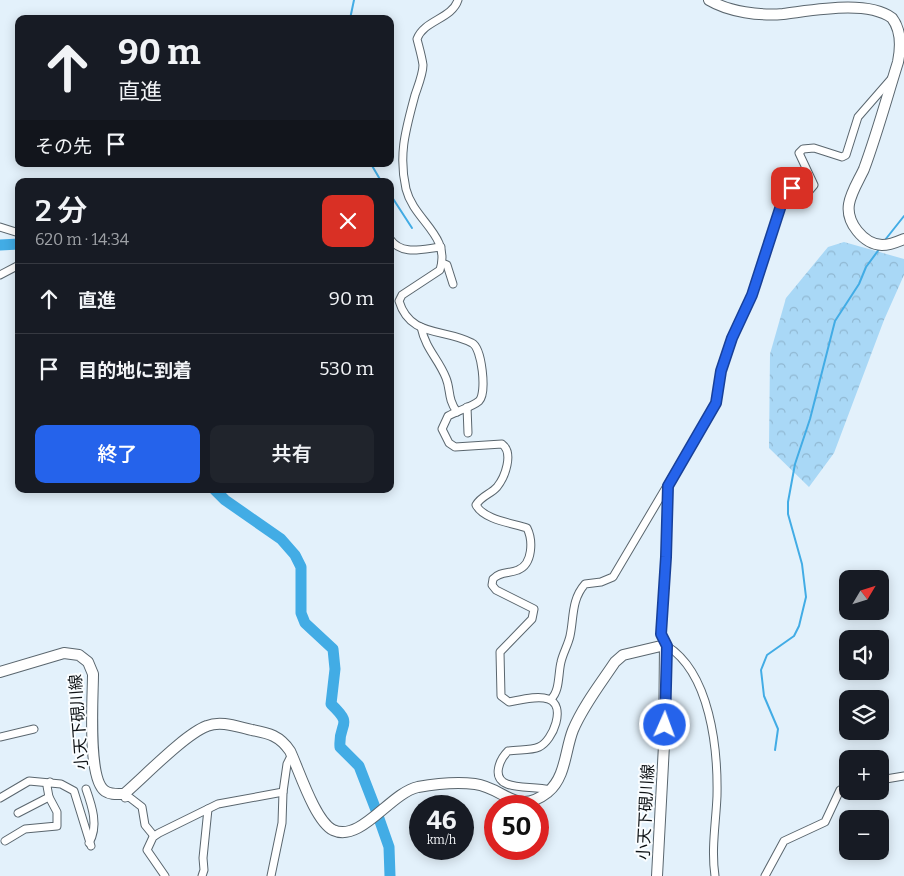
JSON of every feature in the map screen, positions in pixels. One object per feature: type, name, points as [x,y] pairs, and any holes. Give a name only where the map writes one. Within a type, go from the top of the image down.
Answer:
[{"type":"main road","points":[[708,0],[730,8],[764,14],[783,14],[822,3],[866,1],[877,5],[888,13],[899,33],[901,48],[864,168],[849,204],[849,217],[856,230],[868,240],[880,245],[904,239]]},
{"type":"main road","points":[[550,790],[564,766],[573,730],[615,662],[623,655],[666,645]]},
{"type":"main road","name":"小天下硯川線","points":[[657,876],[666,645]]},
{"type":"main road","name":"小天下硯川線","points":[[0,672],[64,652],[79,656],[88,662],[93,674],[93,757],[100,786],[105,791],[115,795],[124,794],[193,734],[207,725],[224,724],[273,735],[284,742],[292,754],[323,822],[334,830],[347,832],[361,828],[378,813],[416,788],[474,784],[486,787],[515,802],[527,803],[550,790]]},
{"type":"street","points":[[458,0],[450,12],[423,30],[417,39],[423,66],[401,154],[406,190],[411,206],[434,232],[441,247],[442,263],[440,270],[402,296],[399,301],[409,321],[421,327],[472,342],[481,355],[483,394],[479,401],[448,416],[443,422],[442,429],[449,443],[455,447],[464,448],[502,444],[506,447],[509,455],[503,476],[496,487],[479,500],[476,505],[478,509],[489,516],[527,528],[531,538],[530,555],[524,565],[519,570],[498,574],[493,579],[492,585],[496,590],[534,609],[532,619],[500,652],[501,696],[509,702],[551,699],[557,708],[557,715],[551,738],[540,747],[508,751],[498,768],[502,781],[508,785],[550,790]]},
{"type":"street","points":[[551,699],[555,695],[561,661],[570,636],[572,612],[580,590],[585,584],[601,582],[613,576],[716,403],[723,363],[732,338],[752,295],[785,193],[792,188],[809,191],[813,187],[813,180],[799,153],[803,149],[814,148],[842,157],[846,155],[858,117],[893,76]]},
{"type":"street","points":[[0,227],[15,232]]},
{"type":"street","points":[[394,244],[397,248],[405,251],[441,247]]},
{"type":"street","points":[[442,263],[447,265],[453,284]]},
{"type":"street","points":[[0,275],[15,267]]},
{"type":"street","points":[[421,327],[425,344],[447,380],[448,396],[457,412]]},
{"type":"street","points":[[467,407],[468,433]]},
{"type":"street","points":[[668,486],[661,634],[666,645],[681,655],[694,672],[710,718],[717,795],[715,876]]},
{"type":"street","points":[[0,736],[34,729]]},
{"type":"street","points":[[270,876],[282,823],[283,792],[287,764],[292,754]]},
{"type":"street","points":[[889,778],[904,776]]},
{"type":"street","points":[[0,798],[29,781],[61,784],[74,791],[90,844],[94,834],[94,819],[86,788]]},
{"type":"street","points":[[5,841],[25,829],[57,826],[57,812],[49,797],[47,786],[50,782]]},
{"type":"street","points":[[165,876],[147,850],[154,836],[208,810],[234,800],[283,792]]},
{"type":"street","points":[[765,876],[784,841],[825,822],[839,792]]},
{"type":"street","points":[[125,798],[130,796],[142,807],[145,825],[154,836]]},
{"type":"street","points":[[18,813],[49,797]]},
{"type":"street","points":[[202,876],[208,810]]},
{"type":"green space","points":[[844,242],[904,259],[904,275],[884,320],[834,453],[809,487],[769,448],[770,354],[786,298],[828,247]]},
{"type":"waterway","points":[[351,15],[354,0]]},
{"type":"waterway","points":[[373,167],[379,178]]},
{"type":"waterway","points":[[394,200],[412,228]]},
{"type":"waterway","points":[[885,240],[904,216]]},
{"type":"waterway","points":[[0,245],[15,244]]},
{"type":"waterway","points":[[775,750],[778,729],[764,696],[761,670],[767,655],[794,636],[799,626],[806,597],[802,564],[788,514],[788,502],[795,464],[810,419],[835,321],[859,284],[866,267],[880,248]]},
{"type":"waterway","points":[[218,493],[225,500],[281,539],[295,555],[301,567],[301,613],[305,623],[333,649],[335,669],[331,704],[344,721],[340,747],[359,766],[389,847],[390,876]]},
{"type":"route","points":[[665,725],[667,646],[661,634],[668,486],[716,403],[721,371],[732,338],[752,295],[785,193],[792,188]]}]
